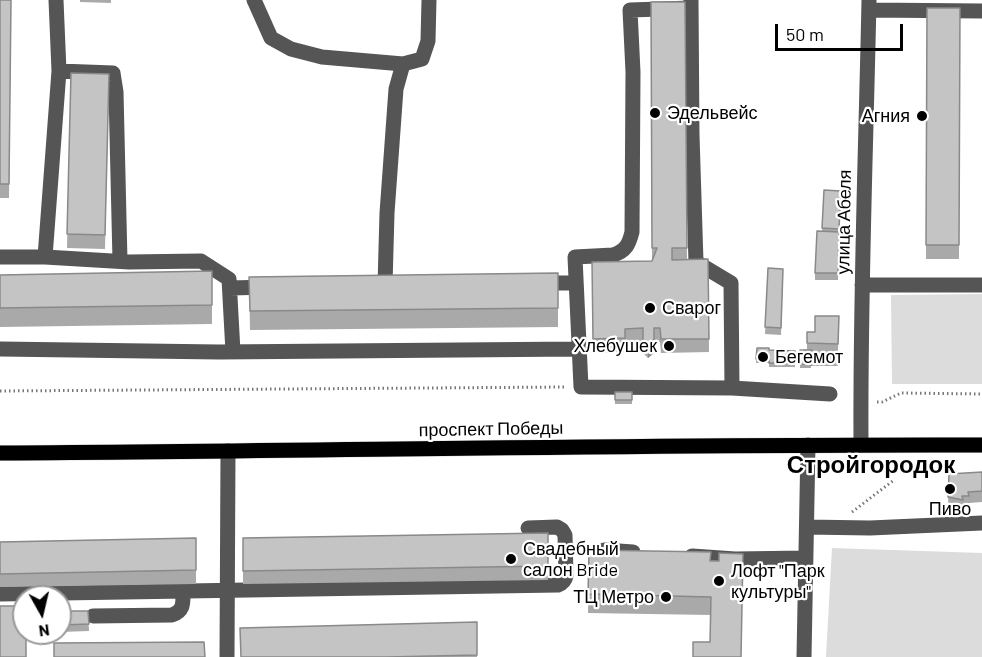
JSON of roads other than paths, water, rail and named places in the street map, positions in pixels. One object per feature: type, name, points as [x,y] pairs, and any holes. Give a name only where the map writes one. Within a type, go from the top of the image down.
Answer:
[{"type":"main road","name":"проспект Победы","points":[[0,453],[861,444],[982,445]]},
{"type":"street","points":[[45,257],[59,71],[56,0]]},
{"type":"street","points":[[255,0],[271,38],[291,49],[322,57],[403,64],[422,59],[428,41],[429,0]]},
{"type":"street","points":[[732,388],[731,283],[696,262],[691,4],[630,10],[633,72],[632,232],[627,246],[619,253],[575,257],[580,387],[732,388],[830,394]]},
{"type":"street","points":[[869,5],[982,11]]},
{"type":"street","name":"улица Абеля","points":[[861,444],[862,285],[869,5]]},
{"type":"street","points":[[385,285],[387,213],[396,89],[403,64]]},
{"type":"street","points":[[59,71],[113,73],[116,92],[120,261]]},
{"type":"street","points":[[0,257],[201,261],[229,279],[233,352]]},
{"type":"street","points":[[528,283],[576,283]]},
{"type":"street","points":[[862,285],[982,285]]},
{"type":"street","points":[[230,288],[289,287]]},
{"type":"street","points":[[0,349],[233,352],[578,349]]},
{"type":"street","points":[[804,657],[808,445]]},
{"type":"street","points":[[227,657],[228,452]]},
{"type":"street","points":[[807,527],[870,528],[982,523]]},
{"type":"street","points":[[0,594],[561,584],[566,576],[565,535],[558,527],[528,528]]},
{"type":"street","points":[[604,550],[652,553]]},
{"type":"street","points":[[675,555],[735,559],[806,558]]},
{"type":"street","points":[[93,616],[172,615],[178,613],[183,605],[183,592]]},
{"type":"place","name":"Эдельвейс","points":[[655,113]]},
{"type":"place","name":"Агния","points":[[922,116]]},
{"type":"place","name":"Сварог","points":[[650,308]]},
{"type":"place","name":"Хлебушек","points":[[669,346]]},
{"type":"place","name":"Бегемот","points":[[763,357]]},
{"type":"place","name":"Пиво","points":[[950,489]]},
{"type":"place","name":"Свадебный салон Bride","points":[[511,559]]},
{"type":"place","name":"Лофт \"Парк культуры\"","points":[[719,581]]},
{"type":"place","name":"ТЦ Метро","points":[[666,597]]},
{"type":"district","name":"Стройгородок","points":[[871,465]]}]
